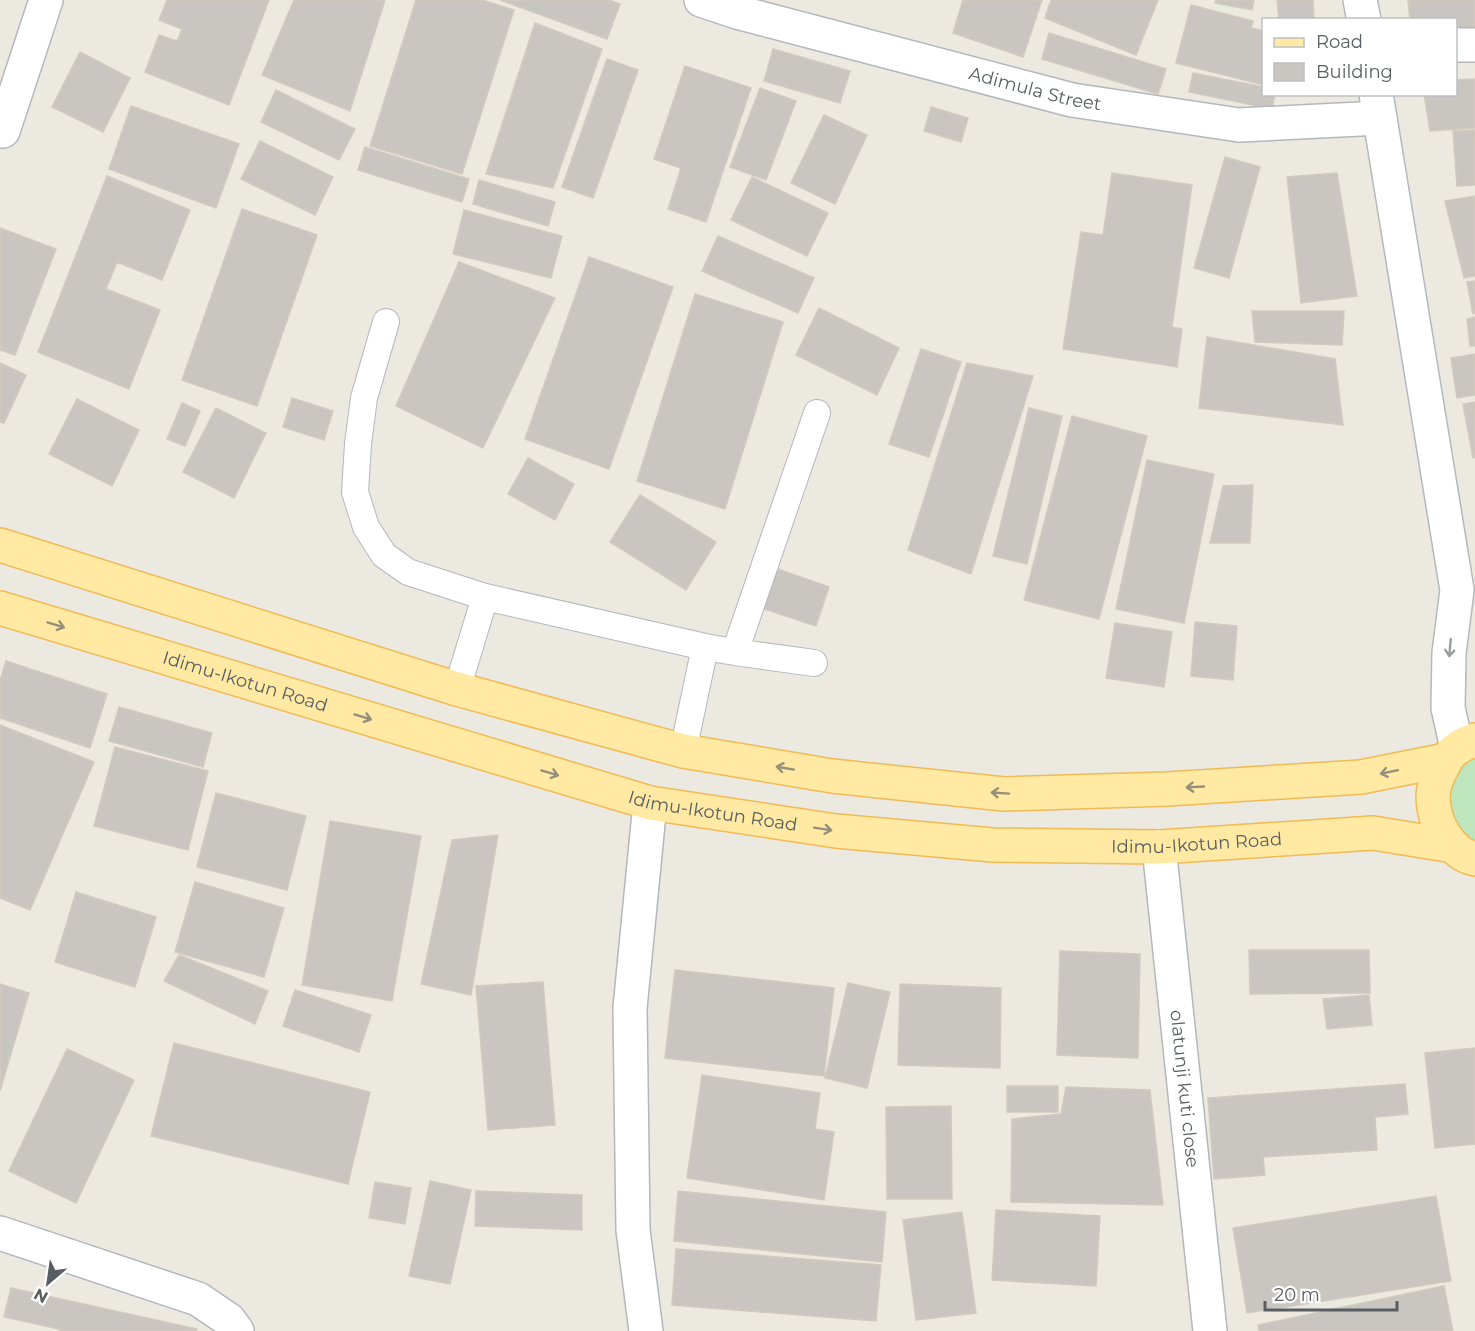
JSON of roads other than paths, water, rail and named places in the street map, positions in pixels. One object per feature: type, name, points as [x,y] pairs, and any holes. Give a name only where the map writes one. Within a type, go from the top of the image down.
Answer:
[{"type":"main road","points":[[0,545],[457,688],[683,751],[832,776],[1004,794],[1167,789],[1361,777],[1459,749]]},
{"type":"main road","name":"Idimu-Ikotun Road","points":[[0,608],[650,803],[836,831],[982,844],[1159,847],[1373,833],[1464,852]]},
{"type":"main road","points":[[1459,749],[1437,776],[1432,795],[1441,831],[1464,852]]},
{"type":"street","points":[[3,131],[46,0]]},
{"type":"street","name":"Adimula Street","points":[[701,0],[737,12],[1072,100],[1239,125],[1378,106]]},
{"type":"street","points":[[1360,0],[1364,18]]},
{"type":"street","points":[[1457,45],[1475,45]]},
{"type":"street","points":[[1378,106],[1457,590],[1475,628]]},
{"type":"street","points":[[1457,590],[1449,653],[1448,708],[1459,749]]},
{"type":"street","points":[[645,1331],[633,1230],[630,1008],[650,803]]},
{"type":"street","name":"olatunji kuti close","points":[[1159,847],[1210,1331]]},
{"type":"street","points":[[0,1233],[198,1299],[229,1320],[237,1331]]},
{"type":"lane","points":[[387,322],[364,398],[358,444],[356,492],[366,527],[384,555],[408,572],[484,597],[705,647],[814,663]]},
{"type":"lane","points":[[735,652],[817,412]]},
{"type":"lane","points":[[457,688],[484,597]]},
{"type":"lane","points":[[683,751],[705,647]]}]
